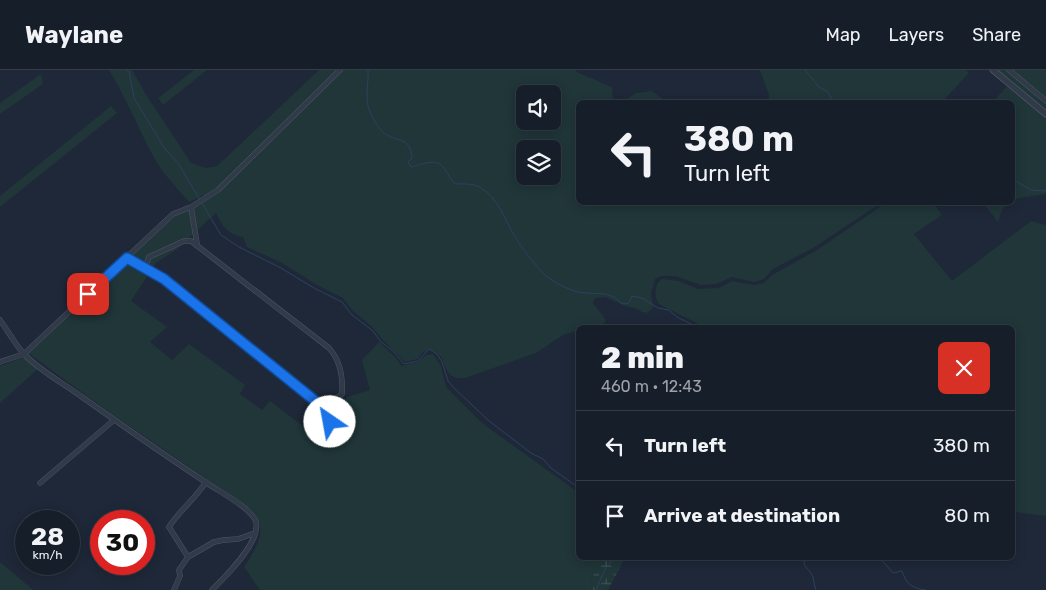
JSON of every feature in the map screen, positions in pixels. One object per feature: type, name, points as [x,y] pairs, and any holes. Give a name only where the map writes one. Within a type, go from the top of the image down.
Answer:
[{"type":"street","points":[[0,362],[24,354],[173,214],[191,207],[218,190],[340,70]]},
{"type":"street","points":[[993,70],[1046,114]]},
{"type":"street","points":[[1009,70],[1046,101]]},
{"type":"street","points":[[191,207],[198,246]]},
{"type":"street","points":[[145,267],[149,257],[184,241],[191,240],[330,348],[336,356],[343,382],[342,394],[324,408]]},
{"type":"street","points":[[127,258],[164,279],[324,408],[330,422]]},
{"type":"street","points":[[0,320],[24,354],[37,365],[246,510],[256,520],[257,527],[253,540],[234,567],[212,590]]},
{"type":"street","points":[[40,483],[114,420]]},
{"type":"street","points":[[188,557],[169,527],[176,516],[198,494],[206,482]]},
{"type":"street","points":[[174,590],[180,576],[178,570],[188,557],[214,542],[238,539],[255,533]]},
{"type":"green space","points":[[109,70],[132,70],[191,163],[206,168],[217,166],[319,70],[575,70],[612,87],[613,100],[576,100],[576,205],[878,205],[813,248],[773,269],[764,279],[754,282],[732,277],[716,284],[701,285],[675,276],[661,276],[655,279],[651,294],[653,306],[647,313],[605,297],[595,298],[593,303],[606,320],[603,325],[576,325],[576,331],[563,335],[536,353],[465,378],[452,376],[446,370],[437,353],[429,349],[422,353],[418,359],[405,362],[371,326],[352,310],[343,298],[317,285],[282,263],[247,247],[243,237],[233,234],[227,229],[216,213],[176,250],[156,263],[131,301],[167,327],[150,342],[172,360],[189,344],[245,385],[240,394],[262,410],[270,401],[312,433],[331,417],[347,397],[370,390],[362,360],[379,342],[402,366],[418,362],[426,355],[433,354],[441,366],[446,387],[482,423],[576,491],[576,560],[603,560],[592,578],[591,590],[260,590],[244,567],[253,553],[260,531],[257,516],[251,509],[113,415],[28,353],[176,215],[206,201],[204,195],[189,202],[165,174],[153,156]]},
{"type":"green space","points":[[194,70],[207,70],[163,105],[158,98]]},
{"type":"green space","points":[[760,70],[966,70],[969,73],[944,100],[769,100]]},
{"type":"green space","points":[[998,70],[1046,70],[1046,110]]},
{"type":"green space","points":[[41,74],[43,84],[0,114],[0,103]]},
{"type":"green space","points":[[1006,87],[1010,88],[1046,116],[1046,194],[1015,199],[1015,100],[995,100]]},
{"type":"green space","points":[[652,91],[664,100],[625,100],[636,93]]},
{"type":"green space","points":[[111,106],[117,113],[0,207],[0,196]]},
{"type":"green space","points":[[883,205],[934,205],[942,215],[914,234],[952,281],[1031,221],[1046,225],[1046,516],[1015,511],[1015,325],[700,325],[659,304],[657,301],[656,287],[662,279],[679,281],[698,289],[719,288],[732,281],[754,285],[764,283],[772,275],[817,250]]},
{"type":"green space","points":[[985,205],[1006,205],[1002,210],[998,222]]},
{"type":"green space","points":[[25,357],[38,369],[0,403],[0,366]]},
{"type":"green space","points":[[603,560],[624,560],[608,590],[591,590],[592,578]]},
{"type":"green space","points":[[0,562],[33,590],[0,590]]},
{"type":"waterway","points":[[127,70],[134,98],[165,149],[178,163],[221,235],[239,247],[342,302],[351,314],[373,331],[381,342],[393,351],[404,364],[418,361],[429,349],[437,354],[442,362],[448,381],[453,387],[489,421],[531,453],[543,459],[551,468],[576,486]]},
{"type":"waterway","points":[[368,70],[367,102],[371,114],[383,132],[409,146],[412,158],[408,162],[411,167],[435,162],[443,166],[455,184],[475,185],[487,192],[500,209],[521,245],[547,277],[574,291],[612,296],[621,303],[627,304],[632,296],[642,298],[658,308],[669,310],[677,317],[693,325]]},
{"type":"waterway","points":[[805,70],[819,87],[828,92],[832,100]]},
{"type":"waterway","points":[[1015,181],[1031,190],[1046,191]]},
{"type":"waterway","points":[[596,590],[605,569],[612,560]]},
{"type":"waterway","points":[[804,560],[805,566],[812,574],[816,590]]},
{"type":"waterway","points":[[882,560],[893,573],[902,571],[910,585],[925,590]]},
{"type":"route","points":[[88,294],[127,258],[145,267],[164,279],[324,408],[330,422]]}]
